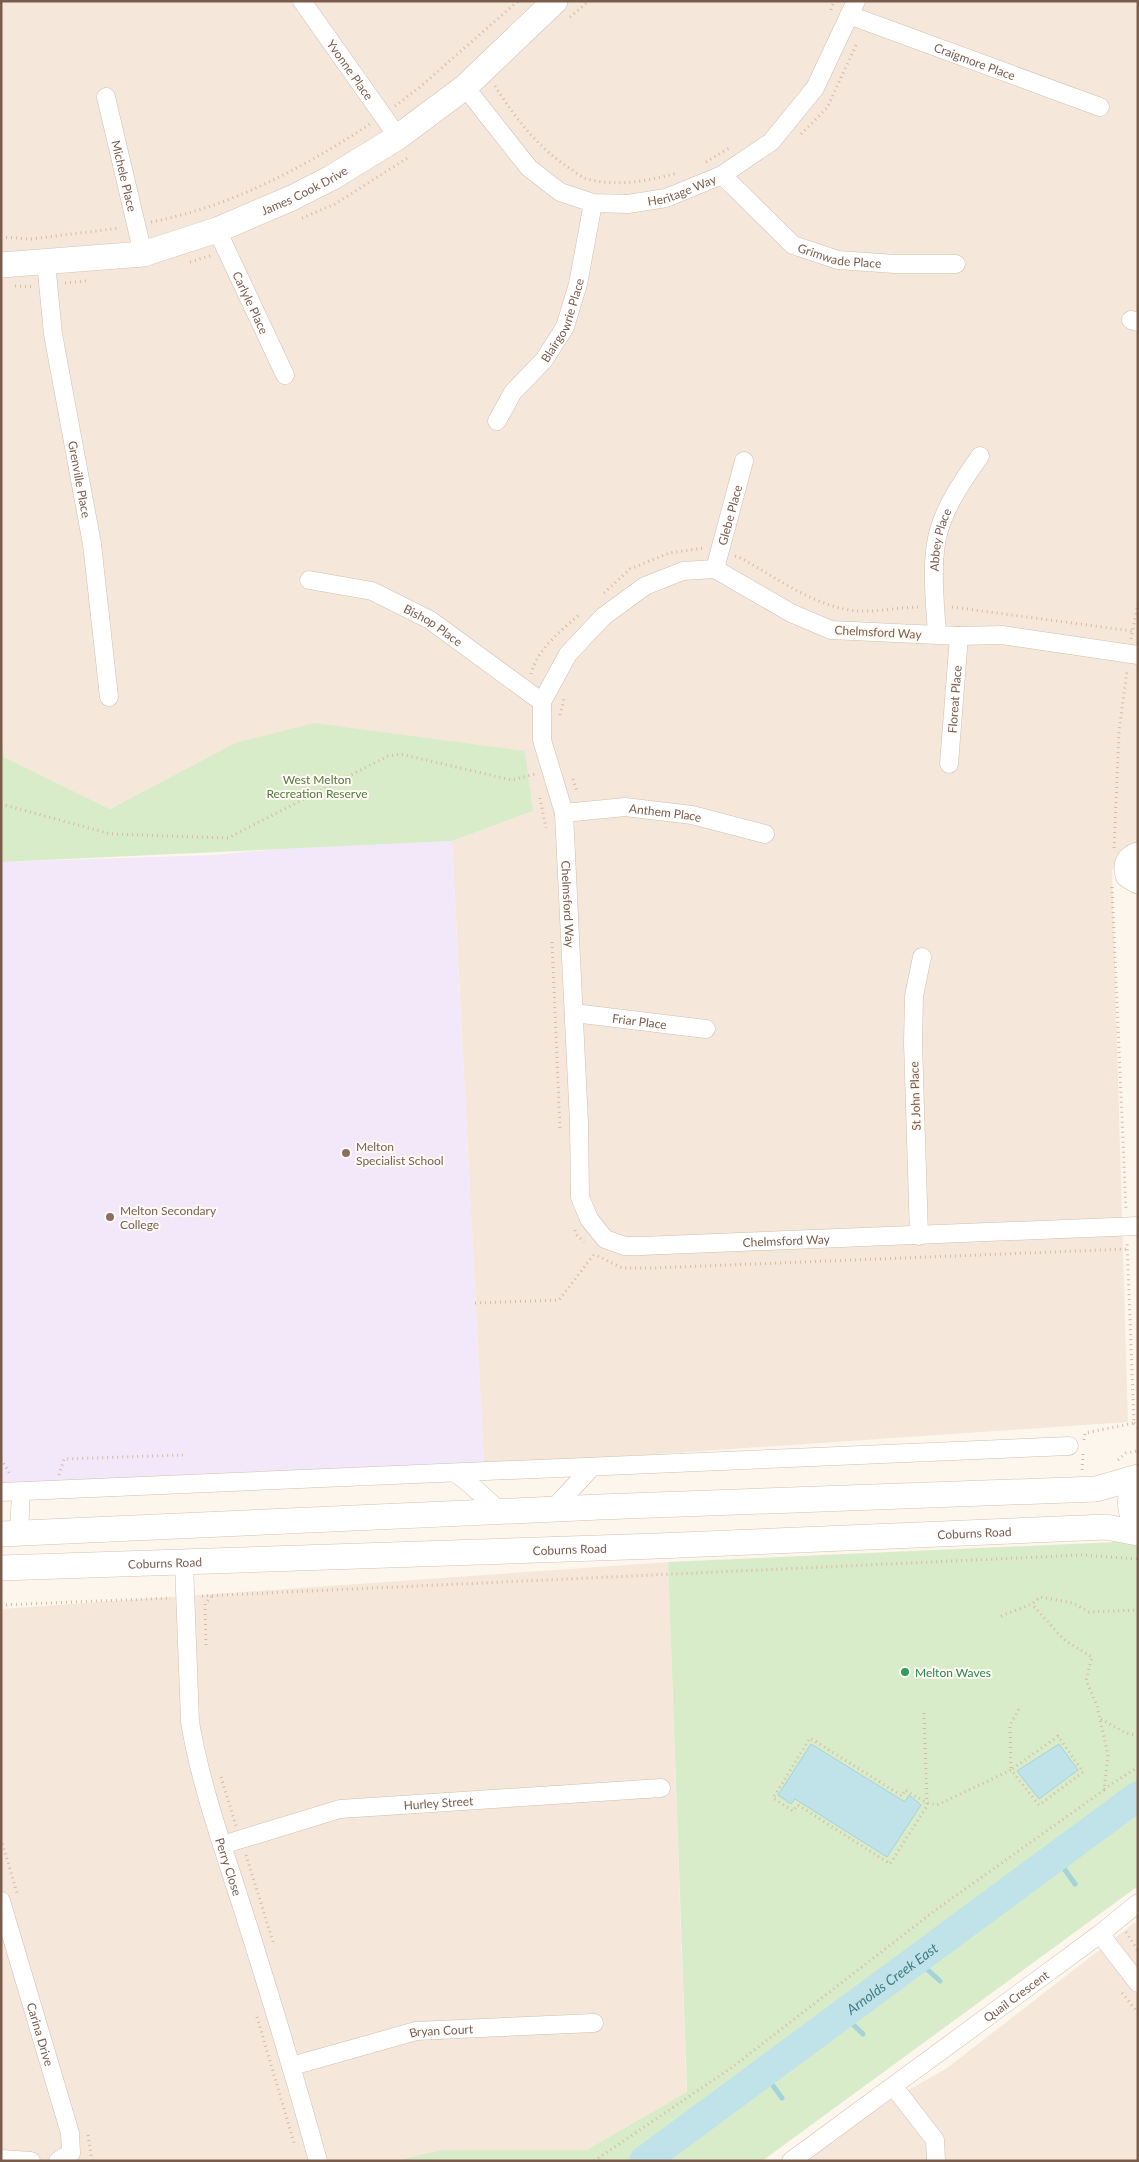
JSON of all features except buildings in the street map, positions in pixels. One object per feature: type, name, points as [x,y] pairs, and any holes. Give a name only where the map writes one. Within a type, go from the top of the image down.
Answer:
[{"type":"street","name":"Yvonne Place","points":[[302,1],[398,137]]},
{"type":"street","name":"James Cook Drive","points":[[1,265],[143,254],[217,230],[308,190],[398,137],[465,87],[554,1]]},
{"type":"street","name":"Heritage Way","points":[[465,87],[529,168],[560,192],[593,203],[628,204],[666,198],[722,175],[771,142],[815,88],[853,8]]},
{"type":"street","name":"Craigmore Place","points":[[853,8],[866,22],[1100,107]]},
{"type":"street","name":"Michele Place","points":[[106,97],[143,254]]},
{"type":"street","name":"Grimwade Place","points":[[722,175],[793,245],[838,260],[895,264],[956,264]]},
{"type":"street","name":"Blairgowrie Place","points":[[497,421],[513,392],[544,360],[565,326],[578,284],[593,203]]},
{"type":"street","name":"Carlyle Place","points":[[217,230],[285,375]]},
{"type":"street","name":"Grenville Place","points":[[46,262],[53,334],[92,544],[109,697]]},
{"type":"street","name":"Abbey Place","points":[[937,634],[934,578],[938,531],[954,493],[980,456]]},
{"type":"street","name":"Glebe Place","points":[[718,560],[744,461]]},
{"type":"street","name":"Chelmsford Way","points":[[1127,1222],[920,1236],[641,1246],[625,1246],[604,1239],[589,1219],[580,1197],[574,1012],[572,812],[542,740],[542,702],[568,654],[604,616],[645,586],[718,560],[791,613],[830,630],[959,636],[1002,635],[1129,658]]},
{"type":"street","name":"Bishop Place","points":[[309,580],[372,591],[430,620],[542,702]]},
{"type":"street","name":"Floreat Place","points":[[949,764],[959,636]]},
{"type":"street","name":"Anthem Place","points":[[572,812],[624,807],[692,814],[765,834]]},
{"type":"street","points":[[1138,855],[1128,862],[1126,870],[1130,878],[1138,881]]},
{"type":"street","name":"St John Place","points":[[920,1236],[913,1043],[914,996],[922,957]]},
{"type":"street","name":"Friar Place","points":[[574,1012],[706,1029]]},
{"type":"street","points":[[1079,1447],[12,1489],[10,1533],[553,1509],[1096,1489],[1138,1477]]},
{"type":"street","points":[[553,1509],[592,1467]]},
{"type":"street","points":[[455,1473],[471,1483],[485,1500],[502,1512]]},
{"type":"street","points":[[1138,1482],[1131,1494],[1130,1506],[1138,1526]]},
{"type":"street","points":[[717,1503],[720,1543]]},
{"type":"street","points":[[183,1526],[184,1563]]},
{"type":"street","name":"Coburns Road","points":[[1,1568],[184,1563],[1106,1527],[1138,1533]]},
{"type":"street","name":"Perry Close","points":[[184,1563],[190,1722],[194,1747],[222,1845],[292,2066],[318,2161]]},
{"type":"street","name":"Hurley Street","points":[[222,1845],[340,1809],[660,1788]]},
{"type":"street","name":"Carina Drive","points":[[1,1901],[70,2133],[71,2153],[58,2161]]},
{"type":"street","name":"Quail Crescent","points":[[791,2161],[1100,1934],[1138,1903]]},
{"type":"street","points":[[1100,1934],[1138,1983]]},
{"type":"street","name":"Bryan Court","points":[[292,2066],[416,2032],[594,2023]]},
{"type":"street","points":[[894,2087],[935,2140],[936,2161]]},
{"type":"street","points":[[1,2159],[31,2161]]},
{"type":"path","points":[[1,237],[31,239],[163,220],[228,200],[267,184],[307,164],[382,115],[420,87],[518,1]]},
{"type":"path","points":[[829,16],[834,1]]},
{"type":"path","points":[[800,135],[826,108],[866,22]]},
{"type":"path","points":[[495,86],[514,117],[550,156],[585,179],[618,184],[656,179],[684,172]]},
{"type":"path","points":[[701,164],[733,146]]},
{"type":"path","points":[[598,599],[630,569],[669,553],[707,548],[718,560],[743,559],[820,601],[856,611],[935,607],[998,612],[1132,630]]},
{"type":"path","points":[[1113,858],[1119,732],[1132,630],[1138,602]]},
{"type":"path","points":[[527,692],[533,666],[556,635],[584,611]]},
{"type":"path","points":[[1127,671],[1129,658]]},
{"type":"path","points":[[559,717],[566,692]]},
{"type":"path","points":[[1,804],[111,834],[228,838],[388,756],[400,754],[512,780],[535,774]]},
{"type":"path","points":[[534,769],[537,783]]},
{"type":"path","points":[[569,771],[576,786],[572,812]]},
{"type":"path","points":[[539,791],[548,836]]},
{"type":"path","points":[[1112,877],[1134,1422],[1138,1428]]},
{"type":"path","points":[[552,939],[561,1135]]},
{"type":"path","points":[[574,1228],[577,1235],[595,1253],[622,1268],[1128,1249]]},
{"type":"path","points":[[475,1303],[559,1300],[595,1253]]},
{"type":"path","points":[[1082,1472],[1079,1447],[1085,1433],[1134,1422]]},
{"type":"path","points":[[57,1480],[64,1459],[183,1455]]},
{"type":"path","points":[[1,1459],[12,1489]]},
{"type":"path","points":[[1,1605],[1082,1555],[1138,1559]]},
{"type":"path","points":[[206,1654],[205,1604],[213,1596]]},
{"type":"path","points":[[1001,1616],[1032,1604],[1040,1597],[1073,1603],[1089,1612],[1138,1610]]},
{"type":"path","points":[[1032,1604],[1063,1639],[1092,1657],[1086,1680],[1097,1706],[1108,1755],[1104,1790]]},
{"type":"path","points":[[924,1713],[926,1803],[927,1806],[890,1864],[798,1805],[793,1811],[773,1798],[810,1738],[902,1796],[905,1790],[926,1803],[937,1805],[1011,1770],[1058,1736],[1083,1772],[1038,1805],[1011,1770],[1010,1726],[1020,1707]]},
{"type":"path","points":[[1100,1719],[1126,1733],[1138,1736]]},
{"type":"path","points":[[594,2161],[732,2068],[937,1909],[1138,1767]]},
{"type":"path","points":[[221,1774],[275,1951]]},
{"type":"path","points":[[1126,1932],[1138,1950]]},
{"type":"path","points":[[1121,1991],[1138,2014]]},
{"type":"shaded area","points":[[1,1],[1138,1],[1138,869],[1112,869],[1128,1422],[484,1466],[452,841],[533,811],[235,743],[110,809],[4,757],[1,741]]},
{"type":"shaded area","points":[[452,841],[484,1466],[198,1480],[1,1483],[1,862],[214,855],[279,849]]},
{"type":"shaded area","points":[[668,1562],[689,2161],[1,2161],[1,1609]]},
{"type":"shaded area","points":[[1138,1920],[1138,2161],[784,2161],[947,2068]]},
{"type":"green space","name":"West Melton Recreation Reserve","points":[[314,723],[525,751],[533,811],[452,841],[1,862],[1,731],[4,757],[110,809],[235,743]]},
{"type":"green space","name":"Melton Waves","points":[[1138,1541],[1138,1886],[762,2161],[395,2161],[442,2150],[587,2150],[687,2092],[668,1562]]},
{"type":"water","points":[[811,1744],[905,1802],[909,1795],[921,1805],[887,1857],[795,1799],[791,1804],[778,1795]]},
{"type":"water","points":[[1059,1744],[1078,1770],[1039,1799],[1017,1771]]},
{"type":"waterway","name":"Arnolds Creek East","points":[[644,2161],[1138,1796]]},
{"type":"waterway","points":[[1055,1856],[1075,1884]]},
{"type":"waterway","points":[[936,1944],[944,1924]]},
{"type":"waterway","points":[[916,1959],[940,1981]]},
{"type":"waterway","points":[[842,2014],[863,2034]]},
{"type":"waterway","points":[[763,2072],[782,2098]]},
{"type":"place","name":"Melton Specialist School","points":[[346,1153]]},
{"type":"place","name":"Melton Secondary College","points":[[110,1217]]},
{"type":"place","name":"Melton Waves","points":[[905,1672]]}]
